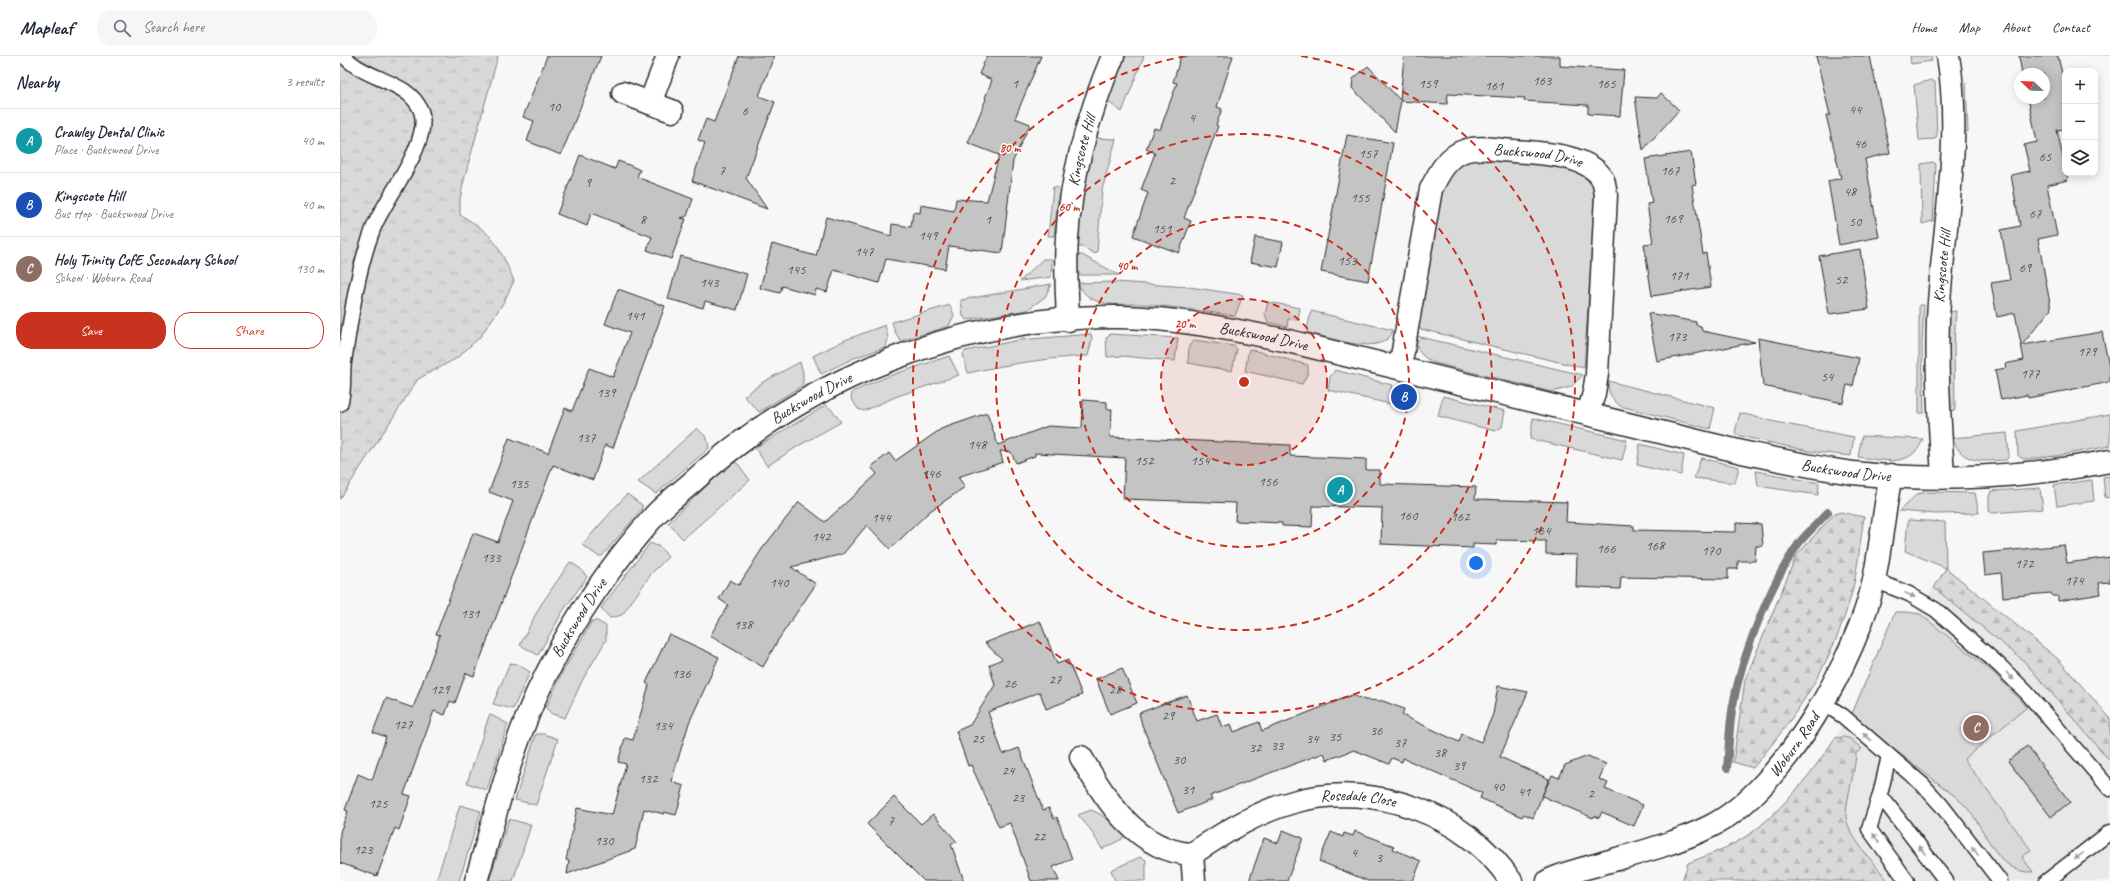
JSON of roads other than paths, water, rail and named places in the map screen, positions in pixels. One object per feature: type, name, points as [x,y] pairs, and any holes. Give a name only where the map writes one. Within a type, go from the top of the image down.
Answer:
[{"type":"street","points":[[650,103],[668,56]]},
{"type":"street","name":"Kingscote Hill","points":[[1068,320],[1067,236],[1073,187],[1095,103],[1113,56]]},
{"type":"street","name":"Kingscote Hill","points":[[1943,477],[1938,392],[1938,320],[1950,196],[1952,136],[1951,77],[1948,56]]},
{"type":"street","points":[[623,93],[672,111]]},
{"type":"street","name":"Buckswood Drive","points":[[1400,368],[1431,189],[1441,170],[1453,157],[1467,150],[1483,148],[1557,155],[1573,159],[1590,168],[1602,180],[1606,195],[1597,374],[1594,393],[1588,414]]},
{"type":"street","name":"Buckswood Drive","points":[[476,881],[509,769],[528,716],[546,674],[590,598],[620,556],[658,513],[705,470],[753,433],[804,400],[851,376],[903,356],[962,337],[1029,323],[1121,317],[1220,327],[1400,368],[1742,452],[1806,466],[1891,475],[1943,477],[2072,469],[2110,461]]},
{"type":"street","name":"Woburn Road","points":[[1548,881],[1583,868],[1672,844],[1713,825],[1743,804],[1772,773],[1796,744],[1823,703],[1848,655],[1863,619],[1874,580],[1891,475]]},
{"type":"street","points":[[1081,757],[1102,793],[1121,817],[1157,844],[1180,854],[1192,854],[1194,881]]},
{"type":"street","name":"Rosedale Close","points":[[1192,854],[1229,830],[1272,809],[1318,797],[1363,796],[1404,805],[1444,821],[1479,845],[1494,859],[1511,881]]},
{"type":"lane","points":[[340,404],[342,374],[353,303],[371,236],[386,202],[416,150],[422,135],[423,123],[421,112],[415,100],[406,92],[366,74],[351,64],[344,56]]},
{"type":"lane","points":[[1874,580],[1909,594],[1936,610],[1999,665],[2032,698],[2110,789]]},
{"type":"lane","points":[[1823,703],[1843,716],[1923,785],[1942,806],[2000,881]]},
{"type":"lane","points":[[1889,756],[1880,795],[1869,829],[1907,881]]},
{"type":"lane","points":[[1880,795],[1946,881]]},
{"type":"lane","points":[[2047,881],[2110,832]]},
{"type":"waterway","points":[[1727,768],[1730,729],[1737,685],[1758,621],[1788,560],[1799,543],[1828,512]]},
{"type":"place","name":"Kingscote Hill","points":[[1404,397]]},
{"type":"place","name":"Crawley Dental Clinic","points":[[1340,490]]},
{"type":"place","name":"Holy Trinity CofE Secondary School","points":[[1976,728]]}]
